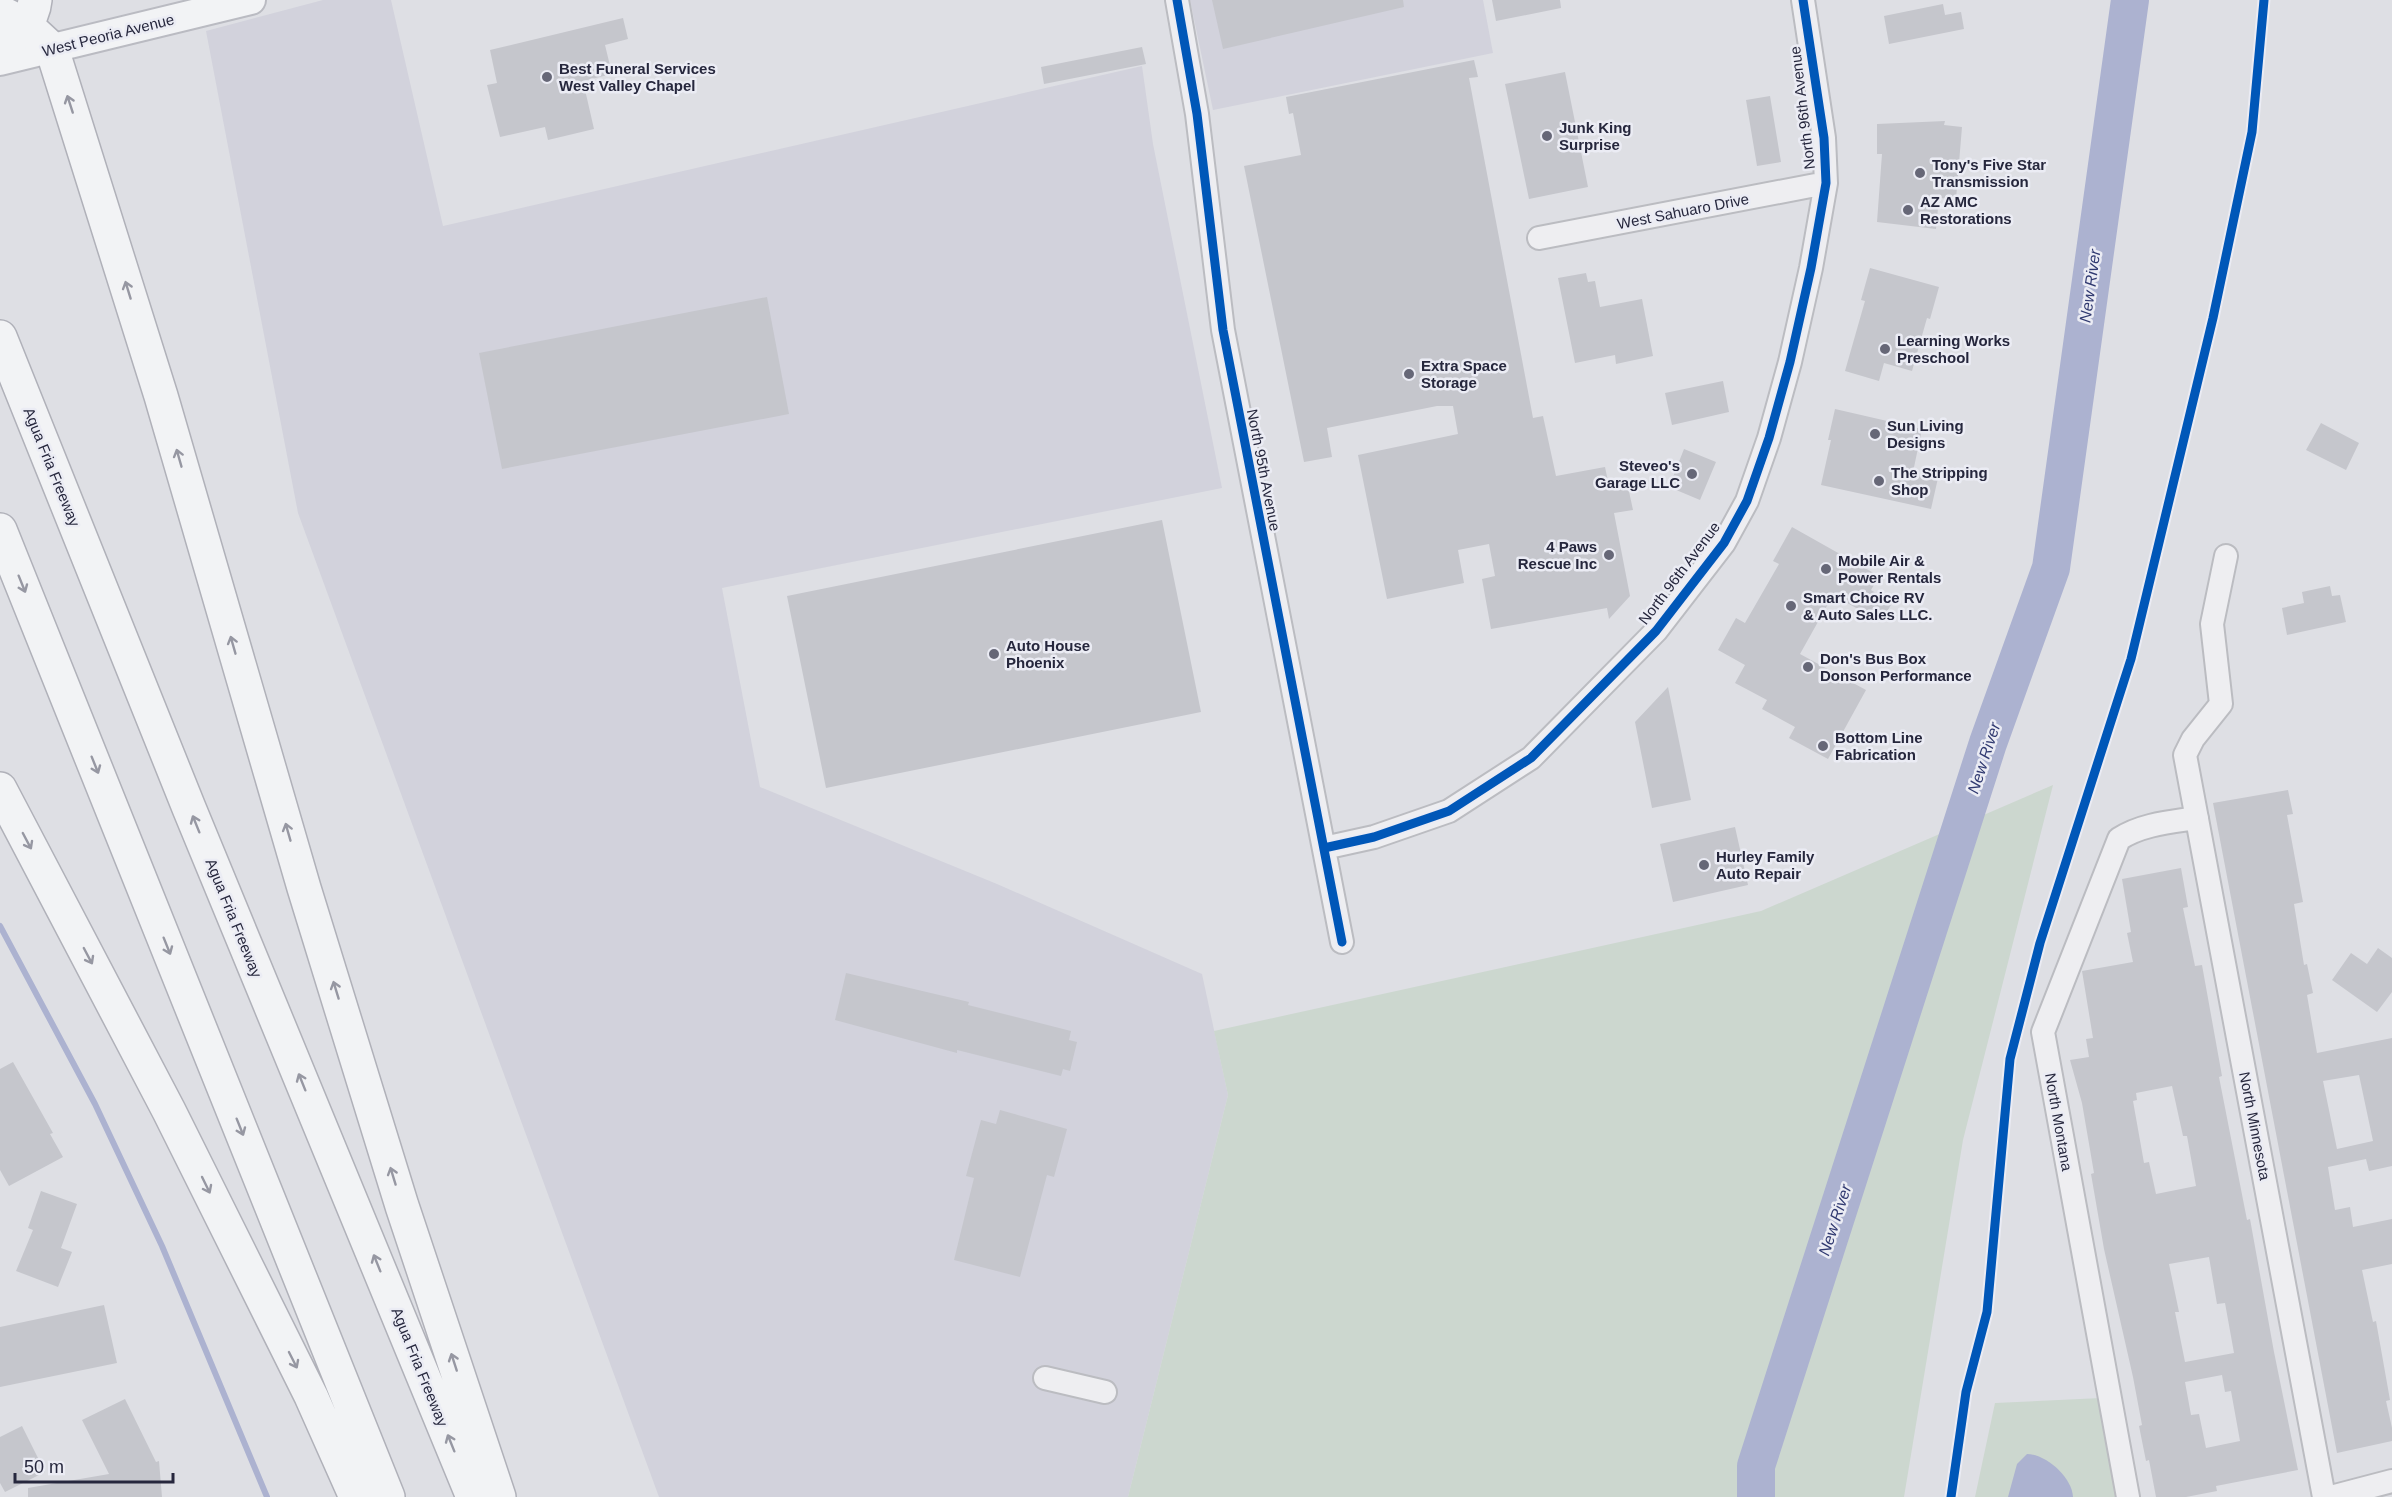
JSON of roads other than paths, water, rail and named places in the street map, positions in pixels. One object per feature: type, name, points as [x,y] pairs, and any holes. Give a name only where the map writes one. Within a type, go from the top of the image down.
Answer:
[{"type":"highway","points":[[0,47],[20,12],[52,49],[161,396],[322,945],[402,1206],[499,1497]]},
{"type":"highway","name":"Agua Fria Freeway","points":[[0,337],[189,808],[473,1497]]},
{"type":"highway","points":[[0,530],[388,1497]]},
{"type":"highway","points":[[0,789],[169,1111],[311,1396],[356,1497]]},
{"type":"main road","name":"West Peoria Avenue","points":[[0,61],[251,0]]},
{"type":"street","name":"North 95th Avenue","points":[[1177,0],[1197,114],[1225,340],[1342,942]]},
{"type":"street","name":"North 96th Avenue","points":[[1324,848],[1415,825],[1449,811],[1531,758],[1656,631],[1724,543],[1747,501],[1790,362],[1826,183],[1824,138],[1803,0]]},
{"type":"street","name":"West Sahuaro Drive","points":[[1539,238],[1826,183]]},
{"type":"street","name":"North Minnesota","points":[[2226,556],[2212,624],[2221,705],[2193,740],[2186,755],[2324,1497]]},
{"type":"street","name":"North Montana","points":[[2128,1497],[2043,1032],[2120,839],[2131,832],[2148,827],[2197,818]]},
{"type":"street","points":[[1045,1378],[1105,1392]]},
{"type":"street","points":[[2331,1497],[2392,1481]]},
{"type":"water","points":[[2027,1454],[2042,1458],[2057,1468],[2072,1489],[2073,1497],[2008,1497],[2017,1464]]},
{"type":"waterway","name":"New River","points":[[1756,1497],[1756,1466],[1988,743],[2051,568],[2130,0]]},
{"type":"waterway","points":[[0,926],[95,1104],[162,1246],[267,1497]]},
{"type":"place","name":"Best Funeral Services West Valley Chapel","points":[[547,77]]},
{"type":"place","name":"Junk King Surprise","points":[[1547,136]]},
{"type":"place","name":"Tony's Five Star Transmission","points":[[1920,173]]},
{"type":"place","name":"AZ AMC Restorations","points":[[1908,210]]},
{"type":"place","name":"Learning Works Preschool","points":[[1885,349]]},
{"type":"place","name":"Extra Space Storage","points":[[1409,374]]},
{"type":"place","name":"Sun Living Designs","points":[[1875,434]]},
{"type":"place","name":"Steveo's Garage LLC","points":[[1692,474]]},
{"type":"place","name":"The Stripping Shop","points":[[1879,481]]},
{"type":"place","name":"4 Paws Rescue Inc","points":[[1609,555]]},
{"type":"place","name":"Mobile Air & Power Rentals","points":[[1826,569]]},
{"type":"place","name":"Smart Choice RV & Auto Sales LLC.","points":[[1791,606]]},
{"type":"place","name":"Auto House Phoenix","points":[[994,654]]},
{"type":"place","name":"Don's Bus Box Donson Performance","points":[[1808,667]]},
{"type":"place","name":"Bottom Line Fabrication","points":[[1823,746]]},
{"type":"place","name":"Hurley Family Auto Repair","points":[[1704,865]]}]
